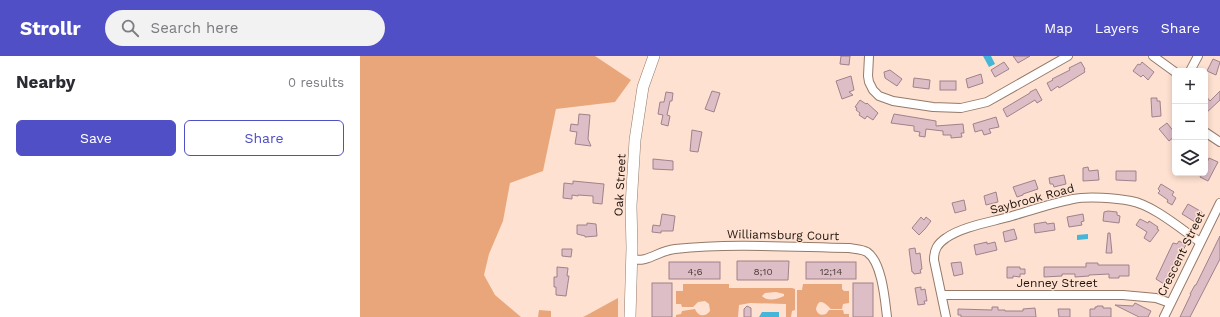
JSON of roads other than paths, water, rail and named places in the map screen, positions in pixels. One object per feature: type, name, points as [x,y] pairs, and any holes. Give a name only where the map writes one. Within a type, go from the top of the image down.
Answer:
[{"type":"street","name":"Oak Street","points":[[630,317],[631,206],[636,137],[644,87],[654,56]]},
{"type":"street","points":[[869,56],[868,76],[873,90],[879,96],[892,101],[933,107],[961,108],[987,102],[1068,56]]},
{"type":"street","points":[[1153,56],[1172,70]]},
{"type":"street","points":[[1192,68],[1198,56]]},
{"type":"street","points":[[1208,134],[1220,142]]},
{"type":"street","name":"Saybrook Road","points":[[946,317],[934,260],[934,252],[936,247],[945,238],[964,229],[1073,199],[1112,199],[1129,200],[1140,203],[1152,209],[1200,242]]},
{"type":"street","name":"Crescent Street","points":[[1164,317],[1220,202]]},
{"type":"street","name":"Williamsburg Court","points":[[631,259],[643,260],[667,250],[705,246],[849,248],[864,251],[869,253],[878,268],[885,294],[887,317]]},
{"type":"street","name":"Jenney Street","points":[[942,295],[1123,295],[1156,298],[1170,303]]},
{"type":"water","points":[[983,56],[991,56],[995,64],[989,67]]},
{"type":"water","points":[[1088,234],[1088,239],[1077,240],[1077,235]]},
{"type":"water","points":[[762,312],[779,312],[779,317],[759,317]]}]
